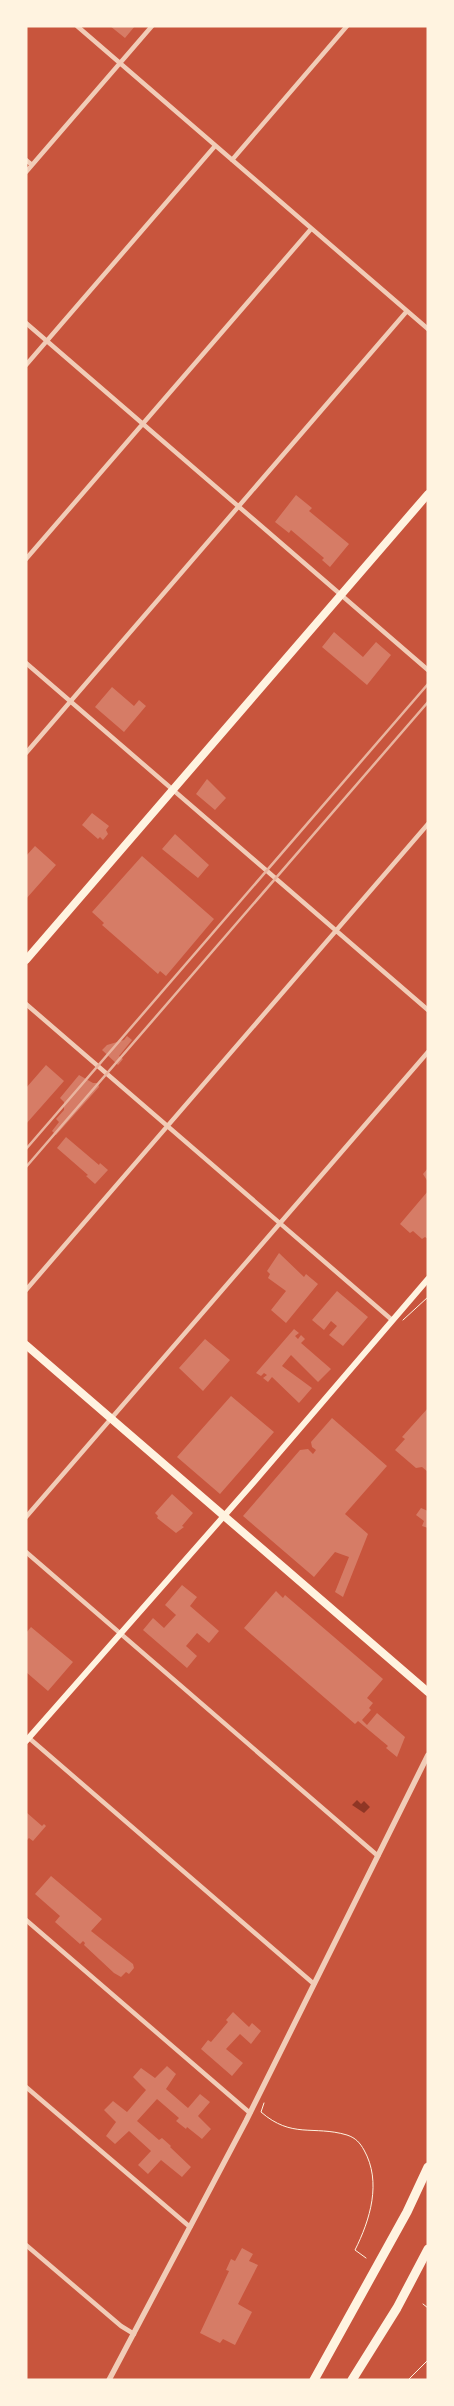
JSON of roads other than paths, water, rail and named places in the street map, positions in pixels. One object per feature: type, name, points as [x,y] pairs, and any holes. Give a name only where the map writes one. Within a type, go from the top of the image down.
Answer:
[{"type":"highway","points":[[314,2380],[398,2229],[428,2168]]},
{"type":"highway","points":[[352,2380],[397,2308],[428,2249]]},
{"type":"main road","points":[[26,960],[428,494]]},
{"type":"main road","points":[[28,1740],[392,1320],[427,1283]]},
{"type":"main road","points":[[26,1345],[428,1692]]},
{"type":"street","points":[[77,26],[428,329]]},
{"type":"street","points":[[26,172],[152,26]]},
{"type":"street","points":[[232,160],[347,26]]},
{"type":"street","points":[[26,365],[215,146]]},
{"type":"street","points":[[26,160],[32,165]]},
{"type":"street","points":[[26,559],[311,228]]},
{"type":"street","points":[[26,753],[407,311]]},
{"type":"street","points":[[26,323],[428,670]]},
{"type":"street","points":[[26,664],[428,1010]]},
{"type":"street","points":[[26,1290],[428,824]]},
{"type":"street","points":[[26,1004],[392,1320]]},
{"type":"street","points":[[26,1517],[428,1052]]},
{"type":"street","points":[[26,1552],[378,1856]]},
{"type":"street","points":[[28,1740],[314,1984]]},
{"type":"street","points":[[109,2380],[250,2113],[428,1756]]},
{"type":"street","points":[[26,1920],[250,2113]]},
{"type":"street","points":[[26,2087],[190,2227]]},
{"type":"street","points":[[26,2245],[94,2304],[134,2334]]},
{"type":"railway","points":[[26,1149],[428,684]]},
{"type":"railway","points":[[26,1167],[428,702]]}]
